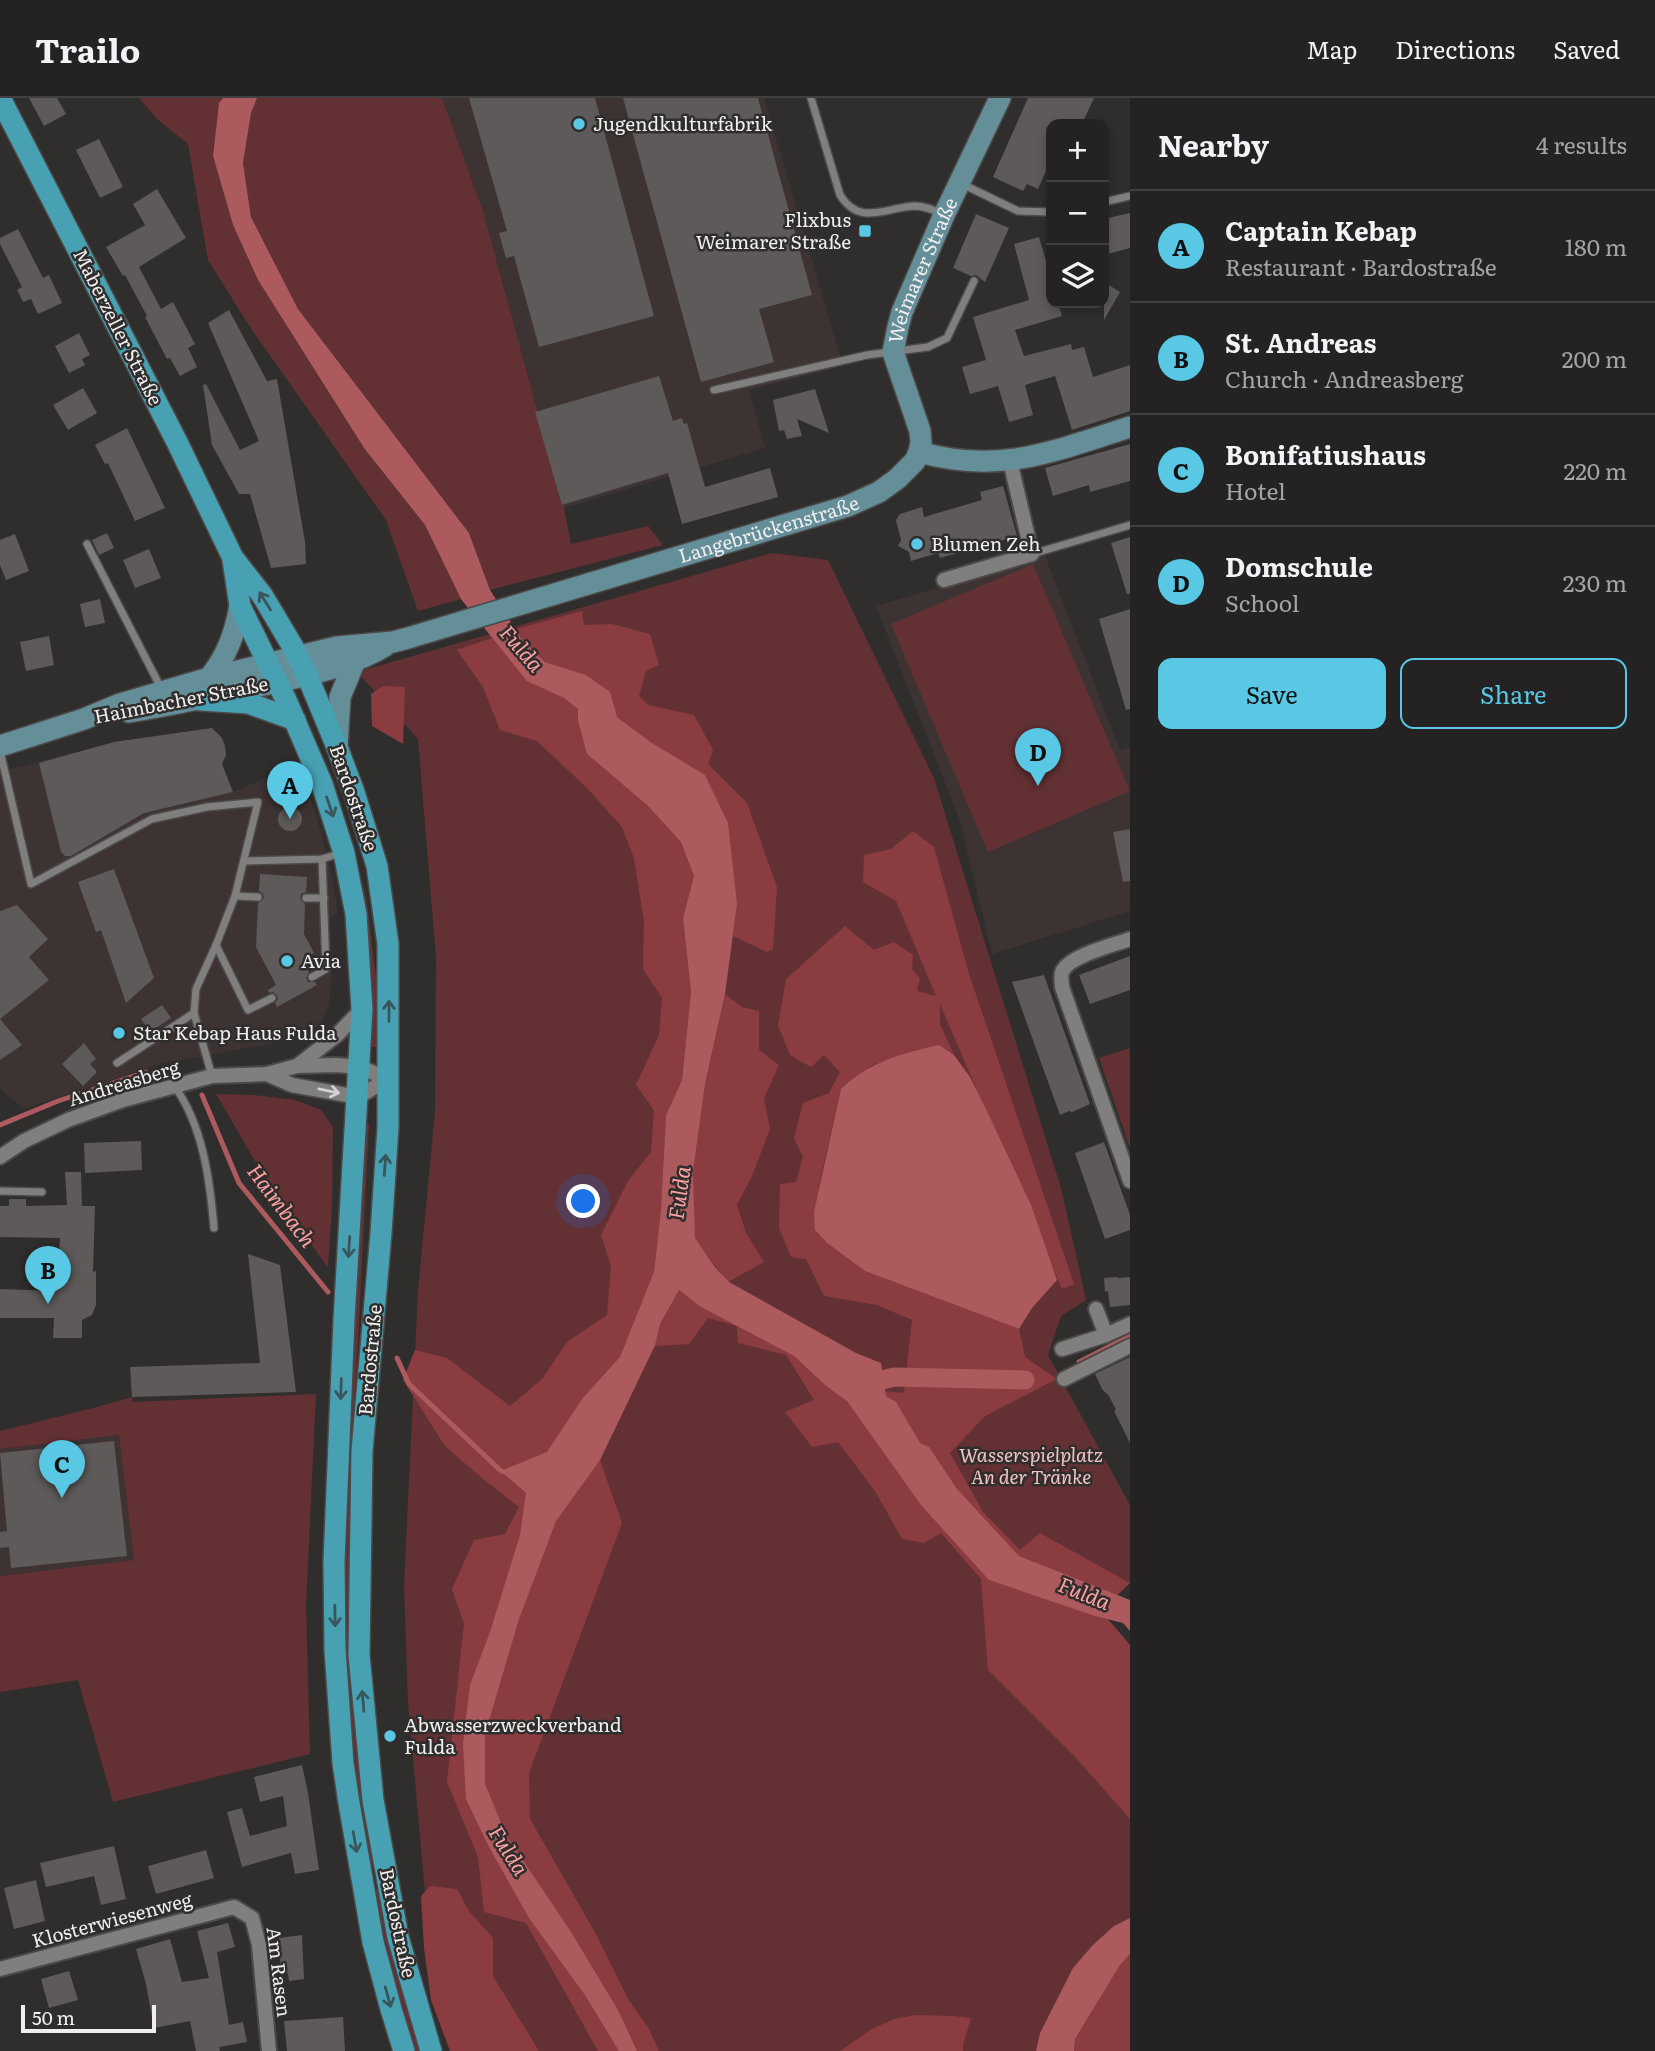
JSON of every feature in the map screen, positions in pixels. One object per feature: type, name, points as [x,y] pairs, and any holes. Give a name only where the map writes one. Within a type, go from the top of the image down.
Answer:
[{"type":"main road","name":"Maberzeller Straße","points":[[0,98],[177,442],[233,558],[262,595],[302,666]]},
{"type":"main road","name":"Weimarer Straße","points":[[919,452],[920,431],[893,352],[902,312],[944,215],[1000,98]]},
{"type":"main road","points":[[919,452],[954,461],[1010,461],[1032,457],[1130,427]]},
{"type":"main road","name":"Langebrückenstraße","points":[[302,666],[354,663],[400,640],[864,500],[909,469],[919,452]]},
{"type":"main road","name":"Maberzeller Straße","points":[[233,558],[240,606],[272,673]]},
{"type":"main road","points":[[209,678],[228,650],[240,606]]},
{"type":"main road","name":"Langebrückenstraße","points":[[302,666],[337,647],[400,640]]},
{"type":"main road","points":[[337,747],[340,697],[354,663]]},
{"type":"main road","points":[[272,673],[302,666]]},
{"type":"main road","name":"Bardostraße","points":[[302,666],[337,747],[368,837],[382,896],[388,944],[388,1127],[362,1451],[359,1655],[373,1800],[393,1910],[431,2051]]},
{"type":"main road","name":"Haimbacher Straße","points":[[85,719],[201,700],[272,673]]},
{"type":"main road","name":"Haimbacher Straße","points":[[0,748],[120,704],[209,678],[272,673]]},
{"type":"main road","name":"Bardostraße","points":[[272,673],[322,784],[344,853],[356,914],[362,1009],[344,1320],[334,1562],[335,1650],[343,1763],[373,1942],[404,2051]]},
{"type":"main road","points":[[201,700],[248,703],[295,720]]},
{"type":"street","points":[[944,580],[1032,554],[1010,461]]},
{"type":"street","points":[[1129,1174],[1062,987],[1063,970],[1071,963],[1130,939]]},
{"type":"street","name":"Andreasberg","points":[[297,1066],[337,1035],[362,1009]]},
{"type":"street","name":"Andreasberg","points":[[0,1157],[24,1141],[68,1120],[123,1100],[212,1076],[267,1074],[297,1066],[360,1067],[388,1079]]},
{"type":"street","name":"Andreasberg","points":[[267,1074],[292,1085],[358,1097]]},
{"type":"street","points":[[358,1097],[388,1079]]},
{"type":"street","points":[[1096,1309],[1106,1335]]},
{"type":"street","points":[[1062,1349],[1130,1324]]},
{"type":"street","points":[[1064,1379],[1130,1346]]},
{"type":"street","name":"Klosterwiesenweg","points":[[0,1969],[234,1908]]},
{"type":"street","name":"Am Rasen","points":[[234,1908],[252,1918],[257,1937],[269,2051]]},
{"type":"lane","points":[[810,98],[840,195],[850,208],[866,214],[875,214],[923,206],[944,215]]},
{"type":"lane","points":[[960,183],[1018,211],[1046,212]]},
{"type":"lane","points":[[1109,201],[1130,196]]},
{"type":"lane","points":[[714,390],[867,355],[928,347],[947,338],[974,281]]},
{"type":"lane","points":[[1032,554],[1130,525]]},
{"type":"lane","points":[[87,544],[162,691]]},
{"type":"lane","points":[[0,748],[31,884],[152,819],[207,807],[258,802],[235,896],[196,989],[194,1013],[212,1076]]},
{"type":"lane","points":[[244,861],[322,859],[344,853]]},
{"type":"lane","points":[[312,977],[326,969],[322,859]]},
{"type":"lane","points":[[235,896],[258,897]]},
{"type":"lane","points":[[306,898],[324,898]]},
{"type":"lane","points":[[216,945],[248,1010],[272,998]]},
{"type":"lane","points":[[117,1063],[194,1013]]},
{"type":"lane","points":[[174,1087],[200,1141],[211,1189],[214,1228]]},
{"type":"lane","points":[[0,1191],[42,1192]]},
{"type":"shaded area","points":[[442,98],[764,98],[843,366],[749,390],[765,448],[564,508],[483,211]]},
{"type":"shaded area","points":[[1045,556],[1120,750],[1130,747],[1130,911],[992,954],[960,821],[876,606]]},
{"type":"shaded area","points":[[582,611],[584,625],[612,624],[650,634],[659,665],[646,671],[639,696],[648,705],[694,715],[713,750],[708,764],[747,803],[777,887],[773,949],[767,952],[733,936],[737,904],[652,743],[617,717],[586,675],[545,662],[523,641],[516,629]]},
{"type":"shaded area","points":[[492,638],[527,680],[564,698],[578,709],[578,721],[587,754],[647,805],[681,842],[694,876],[683,918],[691,992],[682,1080],[666,1115],[661,1209],[654,1272],[654,1345],[660,1324],[679,1290],[699,1306],[737,1326],[708,1318],[689,1344],[655,1346],[600,1460],[622,1523],[529,1773],[530,1819],[659,2051],[598,2051],[526,1923],[484,1912],[478,1857],[447,1782],[464,1624],[452,1589],[474,1540],[505,1534],[519,1507],[445,1446],[403,1380],[415,1350],[447,1358],[510,1406],[542,1379],[567,1342],[607,1315],[611,1266],[601,1235],[628,1181],[651,1152],[654,1110],[636,1085],[659,1035],[662,998],[643,969],[644,922],[634,858],[622,827],[586,787],[537,741],[500,730],[483,687],[457,650]]},
{"type":"shaded area","points":[[383,686],[405,687],[403,744],[372,726],[371,694]]},
{"type":"shaded area","points":[[212,728],[222,738],[225,746],[226,755],[222,764],[233,792],[297,764],[315,812],[328,859],[338,912],[330,918],[332,974],[329,1003],[320,1026],[273,1043],[160,1064],[23,1109],[0,1088],[0,772],[114,742]]},
{"type":"shaded area","points":[[913,831],[934,847],[969,974],[1074,1284],[1062,1289],[940,1004],[940,1024],[954,1055],[939,1046],[916,1050],[873,1065],[841,1089],[820,1181],[815,1230],[827,1243],[865,1271],[1019,1329],[1025,1357],[1057,1379],[985,1416],[950,1453],[983,1512],[1020,1550],[1040,1533],[1130,1583],[1101,1611],[1130,1645],[1130,1819],[1077,1759],[988,1670],[981,1579],[941,1533],[924,1543],[902,1539],[875,1491],[838,1442],[812,1447],[785,1412],[814,1400],[786,1355],[738,1343],[737,1326],[794,1356],[825,1385],[904,1393],[912,1320],[877,1305],[824,1296],[806,1259],[791,1257],[779,1228],[780,1184],[796,1182],[803,1157],[794,1138],[803,1103],[829,1093],[840,1072],[824,1055],[811,1067],[790,1055],[778,1025],[786,979],[845,926],[874,950],[894,942],[913,955],[912,969],[920,978],[917,991],[936,996],[896,901],[863,882],[864,855],[891,849]]},
{"type":"shaded area","points":[[725,994],[742,1007],[759,1011],[759,1050],[779,1065],[764,1098],[770,1129],[752,1176],[737,1205],[746,1233],[764,1262],[728,1282],[694,1238],[693,1172],[705,1084]]},
{"type":"shaded area","points":[[119,1435],[134,1560],[0,1576],[0,1449]]},
{"type":"shaded area","points":[[430,1886],[457,1889],[469,1911],[493,1938],[493,1976],[539,2051],[450,2051],[431,2000],[424,1948],[421,1896]]},
{"type":"shaded area","points":[[1130,1954],[1130,2051],[1074,2051],[1075,2039],[1120,1965]]},
{"type":"shaded area","points":[[916,2015],[971,2018],[963,2051],[840,2051],[872,2029],[894,2019]]},
{"type":"green space","points":[[139,98],[223,98],[219,103],[213,157],[233,225],[258,280],[364,448],[425,525],[461,599],[418,611],[386,520],[250,327],[208,260],[188,144],[157,119]]},
{"type":"green space","points":[[257,98],[442,98],[483,211],[564,508],[571,544],[648,526],[663,545],[490,590],[469,533],[298,309],[251,217],[243,163],[251,113]]},
{"type":"green space","name":"Wasserspielplatz An der Tränke","points":[[772,553],[828,560],[934,778],[1061,1188],[1086,1300],[1061,1316],[1048,1355],[1130,1505],[1130,1583],[1101,1611],[1130,1645],[1130,2051],[455,2051],[434,1993],[408,1703],[404,1586],[418,1290],[435,1112],[436,957],[418,739],[357,672]]},
{"type":"green space","points":[[1033,564],[1130,791],[988,852],[891,624]]},
{"type":"green space","points":[[322,753],[351,837],[366,898],[379,1001],[377,1047],[369,1047],[319,754]]},
{"type":"green space","points":[[1130,1048],[1130,1148],[1099,1058]]},
{"type":"green space","points":[[216,1094],[295,1100],[321,1110],[333,1127],[328,1268],[269,1185]]},
{"type":"green space","points":[[365,1124],[369,1124],[351,1479],[349,1636],[356,1743],[373,1867],[367,1868],[354,1776],[344,1662],[344,1506]]},
{"type":"green space","points":[[316,1394],[306,1605],[310,1754],[113,1802],[78,1680],[0,1692],[0,1576],[134,1560],[119,1435],[0,1449],[0,1431],[132,1397],[133,1402]]},
{"type":"green space","points":[[378,1889],[393,1957],[420,2051],[414,2051],[388,1958],[372,1890]]},
{"type":"water","name":"Fulda","points":[[223,98],[257,98],[251,113],[243,163],[251,217],[298,309],[469,533],[490,590],[523,641],[545,662],[586,675],[610,692],[617,717],[652,743],[705,775],[728,823],[737,904],[725,994],[705,1084],[693,1172],[695,1238],[729,1282],[856,1353],[881,1363],[886,1396],[896,1402],[920,1443],[929,1447],[957,1489],[1019,1556],[1130,1600],[1130,1631],[1123,1623],[989,1580],[921,1505],[847,1401],[794,1356],[699,1306],[679,1290],[660,1324],[655,1345],[600,1460],[556,1521],[519,1619],[485,1734],[485,1784],[506,1835],[571,1932],[618,2010],[637,2051],[619,2051],[585,1995],[529,1918],[489,1847],[466,1799],[463,1743],[470,1685],[490,1632],[520,1535],[526,1493],[501,1471],[547,1452],[582,1399],[620,1357],[654,1272],[661,1209],[666,1115],[682,1080],[691,992],[683,918],[694,876],[681,842],[647,805],[587,754],[578,721],[578,709],[564,698],[527,681],[461,599],[425,525],[364,448],[258,280],[233,225],[213,156],[219,103]]},
{"type":"water","points":[[939,1045],[954,1055],[970,1077],[1031,1205],[1057,1280],[1032,1308],[1019,1329],[865,1271],[827,1243],[815,1230],[814,1212],[841,1089],[875,1065],[912,1051]]},
{"type":"water","points":[[1130,1918],[1130,1954],[1120,1965],[1075,2039],[1074,2051],[1036,2051],[1040,2033],[1073,1968],[1114,1926]]},
{"type":"building","points":[[29,98],[57,98],[66,114],[44,126]]},
{"type":"building","points":[[469,98],[595,98],[654,316],[539,347],[514,256],[506,258],[499,233],[507,231]]},
{"type":"building","points":[[623,98],[758,98],[812,295],[759,309],[774,362],[701,382]]},
{"type":"building","points":[[1028,98],[1094,98],[1084,119],[1046,119],[1046,171],[1038,189],[1027,184],[1023,191],[993,177]]},
{"type":"building","points":[[99,139],[123,187],[100,198],[76,150]]},
{"type":"building","points":[[157,189],[186,238],[139,267],[161,309],[173,302],[195,344],[188,348],[197,367],[180,376],[170,358],[167,359],[125,275],[123,276],[106,247],[145,225],[133,204]]},
{"type":"building","points":[[1130,213],[1130,248],[1109,254],[1109,218]]},
{"type":"building","points":[[976,214],[1009,228],[985,282],[976,275],[971,276],[953,268]]},
{"type":"building","points":[[18,229],[43,278],[49,275],[62,303],[38,314],[31,299],[23,302],[17,290],[22,287],[0,244],[0,238]]},
{"type":"building","points":[[1039,237],[1046,261],[1046,308],[1060,308],[1062,316],[1015,330],[1024,356],[1071,344],[1072,350],[1084,347],[1093,377],[1130,365],[1130,411],[1072,430],[1055,376],[1025,385],[1033,415],[1009,422],[998,386],[970,394],[962,367],[986,360],[973,317],[1029,300],[1014,244]]},
{"type":"building","points":[[1109,285],[1120,292],[1104,320],[1104,308],[1109,308]]},
{"type":"building","points":[[229,310],[267,381],[277,379],[305,542],[306,564],[271,568],[250,494],[239,494],[212,445],[203,385],[206,384],[240,450],[259,441],[208,323]]},
{"type":"building","points":[[79,333],[90,355],[82,359],[85,365],[69,373],[55,346]]},
{"type":"building","points":[[659,376],[673,421],[682,418],[684,424],[687,423],[705,487],[770,468],[778,497],[682,524],[668,473],[562,505],[535,412]]},
{"type":"building","points":[[83,388],[97,413],[68,430],[53,405]]},
{"type":"building","points":[[815,389],[829,433],[797,419],[802,436],[787,439],[784,430],[779,431],[773,400]]},
{"type":"building","points":[[127,428],[165,508],[135,521],[108,463],[105,464],[95,445]]},
{"type":"building","points":[[1130,444],[1130,481],[1090,492],[1089,485],[1053,496],[1045,468]]},
{"type":"building","points":[[1003,486],[1017,536],[940,558],[938,553],[911,561],[909,552],[898,546],[901,540],[896,520],[900,514],[922,507],[924,517],[982,500],[980,492]]},
{"type":"building","points":[[107,533],[114,548],[99,555],[92,540]]},
{"type":"building","points":[[15,534],[29,571],[6,580],[0,565],[0,540]]},
{"type":"building","points":[[1130,537],[1130,594],[1127,594],[1111,543]]},
{"type":"building","points":[[149,549],[161,578],[135,588],[123,560]]},
{"type":"building","points":[[100,599],[105,623],[85,627],[80,604]]},
{"type":"building","points":[[1130,609],[1130,709],[1126,710],[1099,619]]},
{"type":"building","points":[[49,636],[54,665],[26,671],[20,642]]},
{"type":"building","points":[[212,728],[222,738],[225,746],[226,755],[222,764],[233,792],[144,813],[71,856],[65,856],[61,852],[39,763],[114,742]]},
{"type":"building","points":[[290,807],[301,814],[302,819],[295,830],[290,831],[279,824],[278,819],[285,808]]},
{"type":"building","points":[[1130,829],[1130,881],[1123,882],[1113,832]]},
{"type":"building","points":[[114,869],[154,978],[126,1003],[101,930],[96,932],[78,882]]},
{"type":"building","points":[[260,874],[307,877],[306,892],[301,894],[300,899],[305,904],[304,934],[314,953],[307,957],[312,966],[307,969],[309,972],[306,978],[308,982],[315,982],[317,985],[277,1007],[277,995],[269,993],[268,990],[276,985],[256,947],[258,903],[264,898],[259,891]]},
{"type":"building","points":[[17,905],[48,939],[29,957],[49,980],[0,1019],[0,911]]},
{"type":"building","points":[[1130,956],[1130,990],[1090,1004],[1079,975]]},
{"type":"building","points":[[1044,975],[1090,1104],[1060,1115],[1012,982]]},
{"type":"building","points":[[162,1005],[171,1018],[150,1032],[141,1019]]},
{"type":"building","points":[[0,1019],[22,1045],[0,1060]]},
{"type":"building","points":[[84,1043],[96,1059],[90,1064],[97,1072],[83,1086],[62,1064]]},
{"type":"building","points":[[141,1141],[142,1170],[85,1173],[84,1143]]},
{"type":"building","points":[[1104,1142],[1130,1215],[1130,1230],[1105,1239],[1075,1153]]},
{"type":"building","points":[[65,1172],[81,1172],[82,1206],[95,1206],[93,1272],[96,1271],[96,1305],[92,1315],[82,1320],[82,1338],[53,1338],[54,1318],[0,1318],[0,1289],[55,1291],[60,1238],[0,1237],[0,1206],[9,1206],[9,1199],[26,1199],[26,1206],[67,1205]]},
{"type":"building","points":[[248,1254],[280,1265],[296,1392],[132,1397],[130,1367],[260,1363]]},
{"type":"building","points":[[1130,1277],[1130,1305],[1110,1307],[1104,1278]]},
{"type":"building","points":[[1130,1357],[1130,1443],[1109,1396],[1102,1389],[1095,1374]]},
{"type":"building","points":[[114,1441],[127,1556],[11,1568],[9,1547],[0,1548],[0,1532],[7,1531],[0,1453]]},
{"type":"building","points":[[302,1765],[319,1870],[295,1874],[291,1853],[242,1867],[227,1812],[242,1808],[250,1836],[287,1826],[283,1796],[260,1802],[254,1777]]},
{"type":"building","points":[[114,1846],[126,1899],[101,1905],[94,1876],[46,1887],[40,1863]]},
{"type":"building","points":[[206,1850],[214,1878],[156,1894],[148,1866]]},
{"type":"building","points":[[36,1880],[45,1921],[14,1929],[4,1888]]},
{"type":"building","points":[[228,1923],[235,1947],[217,1952],[229,2025],[243,2022],[247,2042],[219,2047],[220,2051],[196,2051],[190,2021],[154,2028],[136,1949],[170,1939],[182,1982],[209,1978],[197,1931]]},
{"type":"building","points":[[302,1935],[304,1979],[289,1981],[288,1973],[281,1974],[279,1938]]},
{"type":"building","points":[[69,1971],[78,2000],[49,2008],[41,1979]]},
{"type":"building","points":[[343,2017],[345,2051],[287,2051],[284,2021]]},
{"type":"waterway","name":"Haimbach","points":[[0,1125],[58,1101],[146,1072]]},
{"type":"waterway","name":"Haimbach","points":[[202,1095],[239,1183],[328,1292]]},
{"type":"waterway","points":[[1079,1362],[1130,1336]]},
{"type":"waterway","name":"Haimbach","points":[[397,1358],[409,1384],[501,1471],[507,1473]]},
{"type":"waterway","points":[[859,1386],[894,1377],[1025,1380]]},
{"type":"place","name":"Jugendkulturfabrik","points":[[579,124]]},
{"type":"place","name":"Flixbus Weimarer Straße","points":[[865,231]]},
{"type":"place","name":"Blumen Zeh","points":[[917,544]]},
{"type":"place","name":"Domschule","points":[[1038,786]]},
{"type":"place","name":"Captain Kebap","points":[[290,819]]},
{"type":"place","name":"Avia","points":[[287,961]]},
{"type":"place","name":"Star Kebap Haus Fulda","points":[[119,1033]]},
{"type":"place","name":"St. Andreas","points":[[48,1304]]},
{"type":"place","name":"Bonifatiushaus","points":[[62,1498]]},
{"type":"place","name":"Abwasserzweckverband Fulda","points":[[390,1736]]}]
